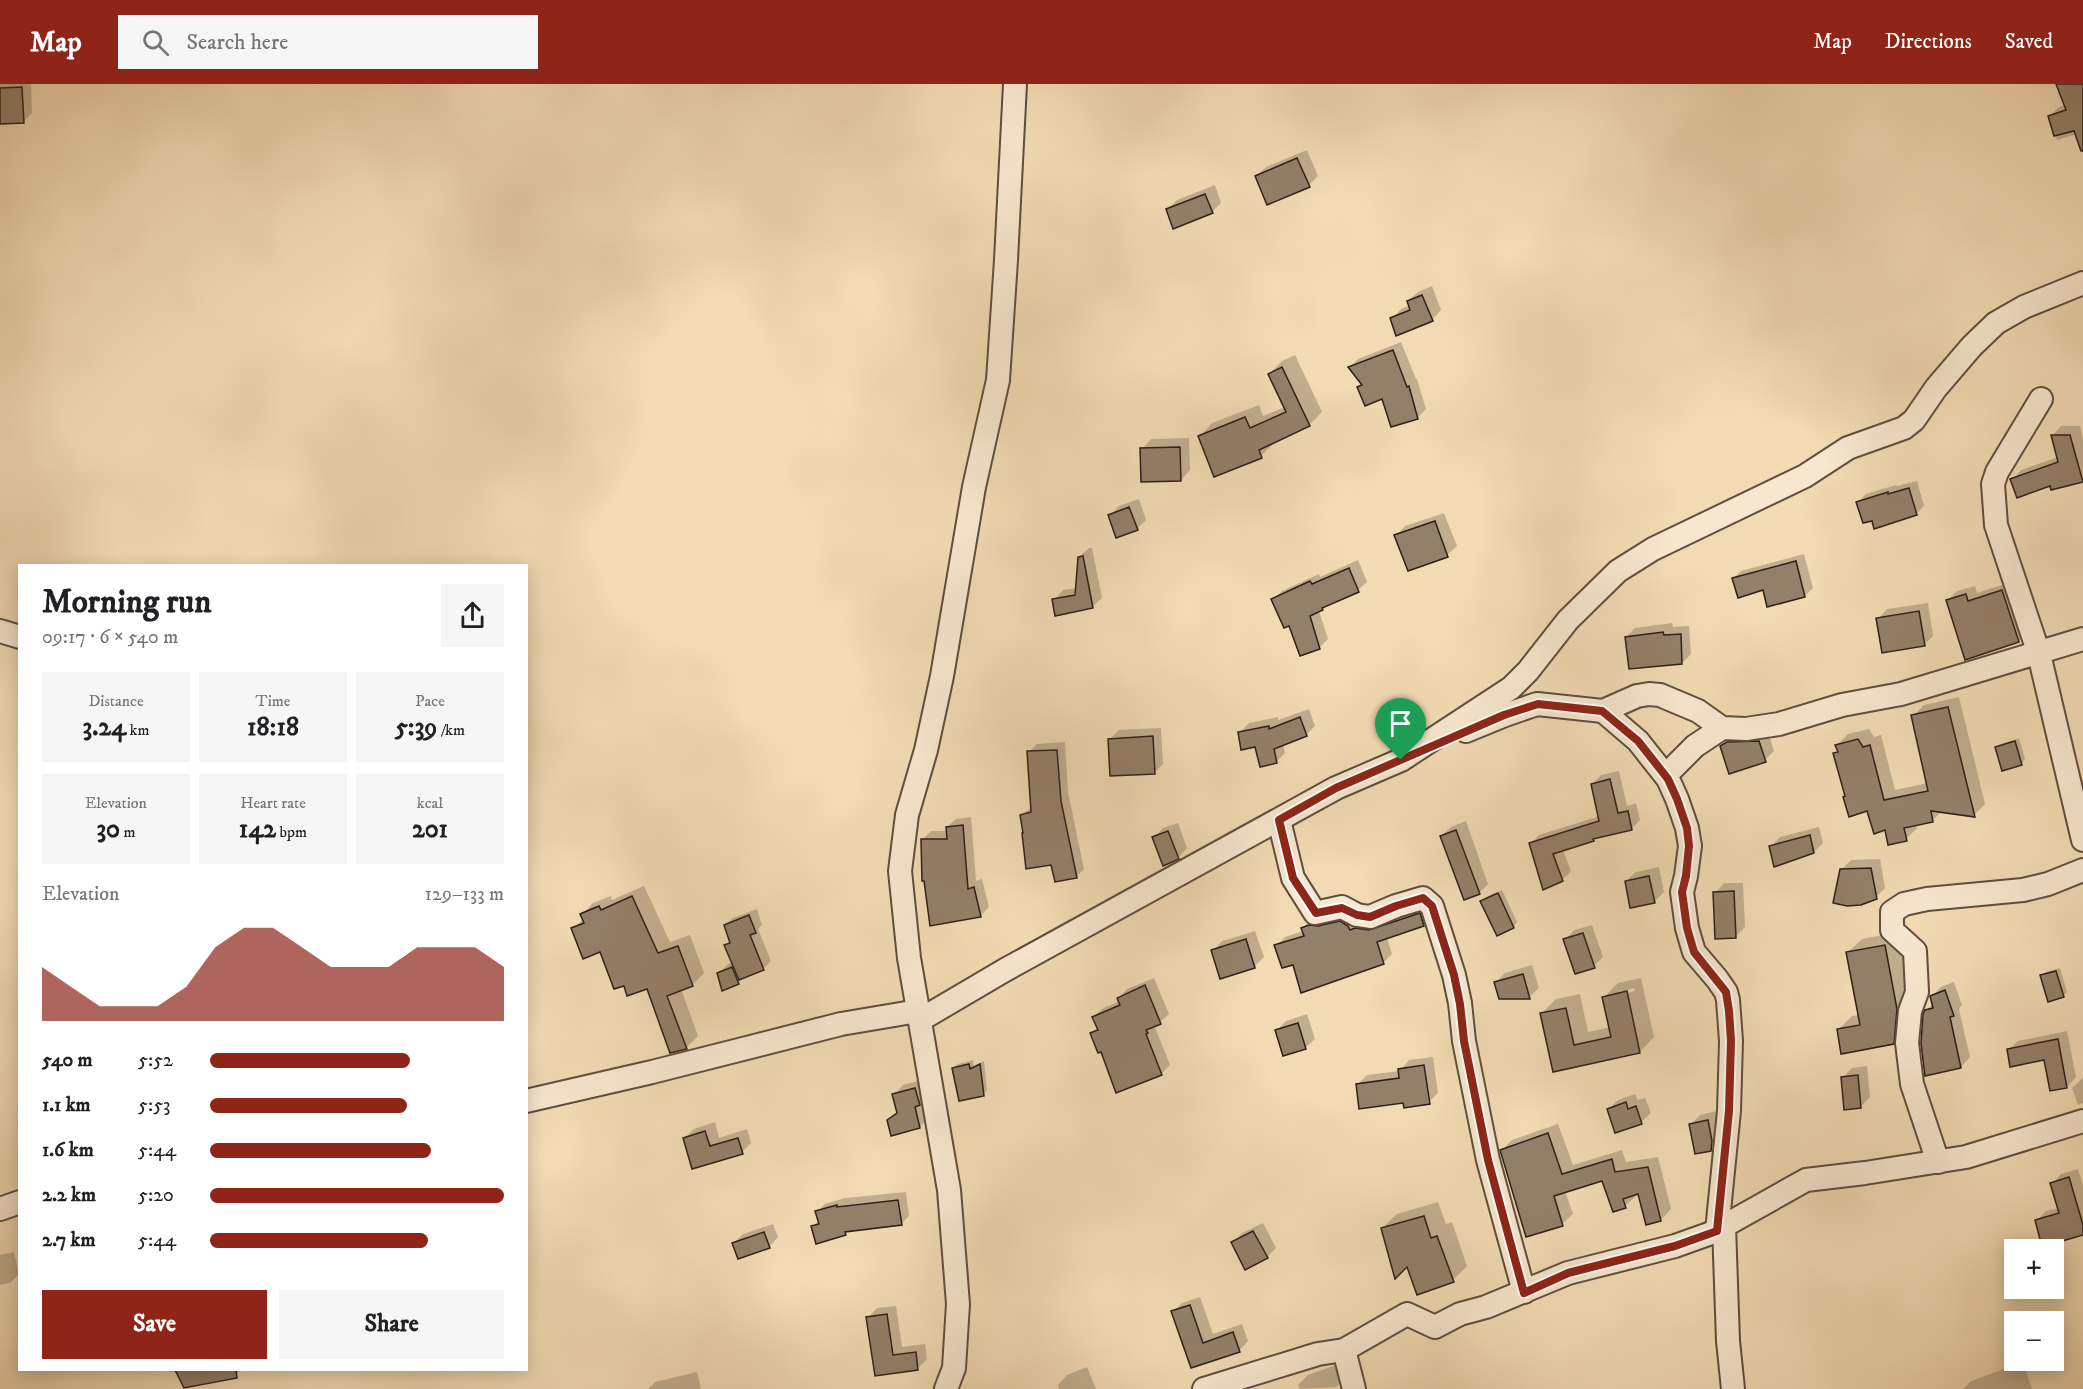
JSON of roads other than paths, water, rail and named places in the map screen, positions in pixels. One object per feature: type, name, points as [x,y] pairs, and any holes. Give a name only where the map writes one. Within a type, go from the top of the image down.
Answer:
[{"type":"street","points":[[946,1389],[954,1368],[958,1304],[949,1190],[909,958],[900,871],[907,815],[926,750],[942,676],[974,487],[998,380],[1015,84]]},
{"type":"street","points":[[1401,760],[1511,688],[1528,671],[1568,620],[1618,571],[1653,549],[1805,476],[1848,448],[1904,428],[1914,420],[1936,387],[1996,323],[2024,307],[2083,284]]},
{"type":"street","points":[[2041,399],[1997,472],[1993,484],[1996,525],[2039,654],[2083,840]]},
{"type":"street","points":[[0,631],[18,636]]},
{"type":"street","points":[[528,1101],[841,1024],[919,1016],[1336,788],[1504,715],[1538,704],[1602,711],[1637,696],[1660,695],[1698,711],[1722,728],[1746,729],[1779,724],[1842,705],[1901,694],[2083,639]]},
{"type":"street","points":[[1602,711],[1638,741],[1665,775],[1677,799],[1689,846],[1682,892],[1687,928],[1694,952],[1717,979],[1726,992],[1728,1000],[1731,1041],[1729,1111],[1720,1229],[1733,1389]]},
{"type":"street","points":[[1665,775],[1695,746],[1722,728]]},
{"type":"street","points":[[1279,820],[1293,878],[1316,913],[1342,908],[1357,915],[1370,917],[1423,898],[1432,906],[1454,975],[1464,1041],[1486,1149],[1524,1293]]},
{"type":"street","points":[[1938,1162],[1912,1084],[1907,1043],[1910,1011],[1917,993],[1915,951],[1892,930],[1892,912],[1904,904],[1927,899],[2023,890],[2048,884],[2083,870]]},
{"type":"street","points":[[1204,1389],[1318,1354],[1344,1350],[1407,1314],[1435,1327],[1460,1314],[1524,1293],[1568,1273],[1675,1246],[1720,1229],[1806,1180],[1966,1156],[2083,1120]]},
{"type":"street","points":[[0,1209],[18,1203]]},
{"type":"street","points":[[1344,1350],[1354,1389]]}]
